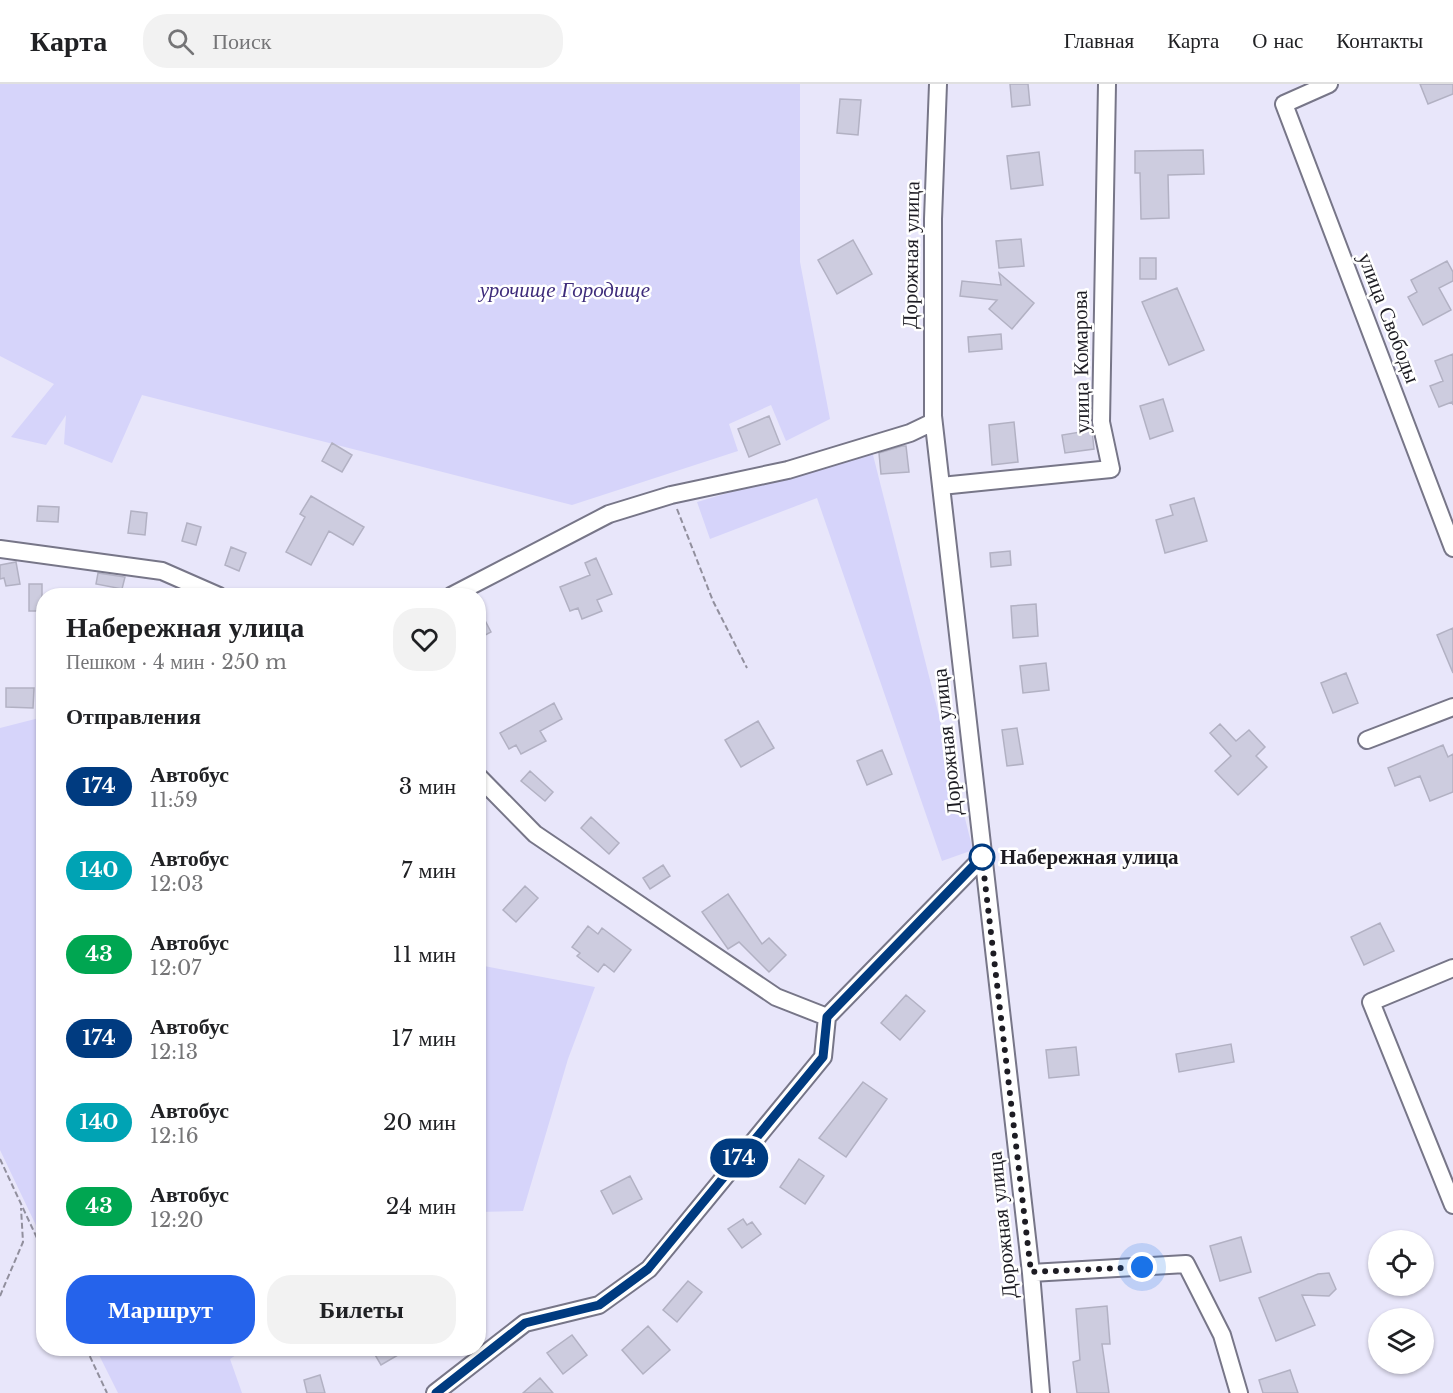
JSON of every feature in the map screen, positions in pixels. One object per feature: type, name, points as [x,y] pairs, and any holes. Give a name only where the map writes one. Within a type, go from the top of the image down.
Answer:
[{"type":"street","name":"Дорожная улица","points":[[938,84],[933,219],[933,422],[1031,1272],[1041,1393]]},
{"type":"street","name":"улица Комарова","points":[[941,486],[1111,469],[1101,422],[1107,84]]},
{"type":"street","name":"улица Свободы","points":[[1329,84],[1284,104],[1453,548]]},
{"type":"street","points":[[466,588],[609,514],[671,495],[789,470],[910,433],[933,422]]},
{"type":"street","points":[[0,549],[162,571],[201,588]]},
{"type":"street","points":[[1367,740],[1453,707]]},
{"type":"street","points":[[486,784],[535,834],[776,997],[827,1017]]},
{"type":"street","points":[[486,1353],[525,1323],[599,1305],[648,1269],[823,1057],[827,1017],[982,857]]},
{"type":"street","points":[[1453,968],[1371,1002],[1453,1205]]},
{"type":"street","points":[[1031,1272],[1186,1264],[1222,1335],[1239,1393]]},
{"type":"street","points":[[435,1393],[483,1356]]},
{"type":"path","points":[[671,495],[713,601],[747,668]]},
{"type":"path","points":[[0,1159],[36,1236]]},
{"type":"path","points":[[0,1296],[23,1242],[21,1203]]},
{"type":"path","points":[[91,1356],[107,1393]]},
{"type":"green space","name":"урочище Городище","points":[[0,84],[800,84],[800,262],[830,419],[786,441],[771,405],[729,424],[738,451],[572,505],[142,395],[112,463],[64,444],[66,415],[46,445],[11,437],[54,384],[0,356]]},
{"type":"green space","points":[[872,451],[973,850],[942,861],[817,498],[710,539],[697,502]]},
{"type":"green space","points":[[36,719],[36,1225],[0,1150],[0,728]]},
{"type":"green space","points":[[486,966],[595,987],[568,1059],[523,1211],[486,1212]]},
{"type":"green space","points":[[100,1356],[234,1356],[230,1359],[242,1393],[118,1393]]},
{"type":"building","points":[[1010,84],[1028,84],[1030,105],[1012,107]]},
{"type":"building","points":[[1420,84],[1453,84],[1453,94],[1428,104]]},
{"type":"building","points":[[840,99],[861,100],[858,135],[837,133]]},
{"type":"building","points":[[1203,150],[1204,174],[1168,175],[1169,218],[1141,219],[1140,173],[1135,173],[1135,151]]},
{"type":"building","points":[[1039,152],[1043,185],[1011,189],[1007,156]]},
{"type":"building","points":[[1021,239],[1024,266],[999,268],[996,241]]},
{"type":"building","points":[[853,240],[872,274],[837,294],[818,260]]},
{"type":"building","points":[[1140,258],[1156,258],[1156,279],[1140,279]]},
{"type":"building","points":[[1447,261],[1453,272],[1453,281],[1439,288],[1451,310],[1423,325],[1408,297],[1417,292],[1411,280]]},
{"type":"building","points":[[999,273],[1034,303],[1012,329],[989,309],[997,300],[960,296],[962,281],[1001,285]]},
{"type":"building","points":[[1177,288],[1204,350],[1169,365],[1142,302]]},
{"type":"building","points":[[1001,334],[1002,349],[969,352],[968,337]]},
{"type":"building","points":[[1453,354],[1453,405],[1452,402],[1439,407],[1430,386],[1443,381],[1435,361]]},
{"type":"building","points":[[1163,399],[1173,431],[1150,439],[1140,406]]},
{"type":"building","points":[[769,416],[780,444],[749,457],[738,429]]},
{"type":"building","points":[[1014,422],[1018,462],[992,465],[989,425]]},
{"type":"building","points":[[1092,430],[1094,449],[1065,453],[1062,435]]},
{"type":"building","points":[[332,443],[352,455],[342,472],[322,461]]},
{"type":"building","points":[[906,446],[909,472],[881,474],[879,453]]},
{"type":"building","points":[[311,496],[364,527],[353,545],[329,531],[311,565],[286,552],[305,517],[300,514]]},
{"type":"building","points":[[1194,498],[1207,541],[1165,553],[1156,520],[1173,515],[1170,505]]},
{"type":"building","points":[[38,506],[59,507],[58,522],[37,521]]},
{"type":"building","points":[[131,511],[147,513],[145,535],[128,533]]},
{"type":"building","points":[[187,523],[201,527],[196,545],[182,541]]},
{"type":"building","points":[[231,547],[246,553],[239,571],[225,565]]},
{"type":"building","points":[[1010,551],[1011,565],[991,567],[990,553]]},
{"type":"building","points":[[596,558],[612,594],[597,600],[602,611],[582,619],[578,608],[570,611],[560,587],[590,575],[585,563]]},
{"type":"building","points":[[16,562],[20,584],[6,586],[4,578],[0,579],[0,565]]},
{"type":"building","points":[[98,573],[125,577],[122,588],[96,584]]},
{"type":"building","points":[[29,584],[42,584],[42,588],[36,588],[36,611],[29,611]]},
{"type":"building","points":[[1036,604],[1038,636],[1013,638],[1011,606]]},
{"type":"building","points":[[486,622],[491,632],[486,635]]},
{"type":"building","points":[[1453,628],[1453,673],[1437,635]]},
{"type":"building","points":[[1046,663],[1049,690],[1023,693],[1020,666]]},
{"type":"building","points":[[1346,673],[1358,703],[1333,713],[1321,683]]},
{"type":"building","points":[[6,688],[34,688],[33,708],[6,707]]},
{"type":"building","points":[[554,703],[562,719],[540,731],[546,741],[521,754],[516,745],[509,749],[500,733]]},
{"type":"building","points":[[758,721],[774,748],[741,767],[725,740]]},
{"type":"building","points":[[1220,724],[1236,741],[1249,730],[1265,747],[1256,756],[1267,767],[1238,795],[1215,771],[1231,756],[1210,733]]},
{"type":"building","points":[[1017,728],[1023,764],[1007,766],[1002,730]]},
{"type":"building","points":[[1443,745],[1448,757],[1453,754],[1453,792],[1430,801],[1420,776],[1395,786],[1388,768]]},
{"type":"building","points":[[882,750],[892,774],[867,785],[857,761]]},
{"type":"building","points":[[530,771],[553,792],[545,801],[521,781]]},
{"type":"building","points":[[591,817],[619,843],[609,854],[581,828]]},
{"type":"building","points":[[663,865],[670,876],[650,889],[643,878]]},
{"type":"building","points":[[525,886],[538,898],[516,922],[503,910]]},
{"type":"building","points":[[728,894],[762,944],[769,938],[786,955],[769,972],[739,942],[728,949],[702,912]]},
{"type":"building","points":[[1380,923],[1394,951],[1364,965],[1351,937]]},
{"type":"building","points":[[588,926],[598,934],[602,928],[631,950],[614,972],[604,964],[598,972],[577,956],[580,953],[572,947]]},
{"type":"building","points":[[906,995],[925,1011],[900,1040],[881,1023]]},
{"type":"building","points":[[1231,1044],[1234,1062],[1179,1072],[1176,1054]]},
{"type":"building","points":[[1076,1047],[1079,1075],[1049,1078],[1046,1050]]},
{"type":"building","points":[[863,1082],[887,1099],[846,1157],[819,1138]]},
{"type":"building","points":[[799,1159],[824,1176],[805,1204],[780,1187]]},
{"type":"building","points":[[630,1176],[642,1199],[613,1214],[601,1191]]},
{"type":"building","points":[[743,1219],[747,1225],[752,1222],[761,1234],[742,1248],[728,1229]]},
{"type":"building","points":[[1241,1237],[1251,1272],[1220,1281],[1210,1246]]},
{"type":"building","points":[[1329,1273],[1336,1289],[1329,1296],[1302,1295],[1315,1325],[1276,1341],[1259,1298],[1318,1274]]},
{"type":"building","points":[[688,1281],[702,1292],[677,1322],[663,1310]]},
{"type":"building","points":[[1107,1306],[1110,1344],[1102,1344],[1109,1393],[1077,1393],[1073,1362],[1080,1360],[1076,1309]]},
{"type":"building","points":[[648,1326],[670,1350],[643,1374],[622,1350]]},
{"type":"building","points":[[572,1335],[587,1355],[563,1374],[547,1353]]},
{"type":"building","points":[[376,1356],[396,1356],[381,1365]]},
{"type":"building","points":[[1290,1370],[1298,1393],[1263,1393],[1259,1380]]},
{"type":"building","points":[[320,1375],[325,1393],[307,1393],[304,1380]]},
{"type":"building","points":[[540,1378],[553,1393],[523,1393]]},
{"type":"bus line","name":"174","points":[[486,1354],[525,1323],[599,1305],[648,1269],[823,1057],[827,1017],[982,857]]},
{"type":"bus line","name":"174","points":[[436,1393],[483,1356]]},
{"type":"place","name":"Набережная улица","points":[[982,857]]},
{"type":"route","points":[[982,857],[1031,1272],[1142,1267]]}]
